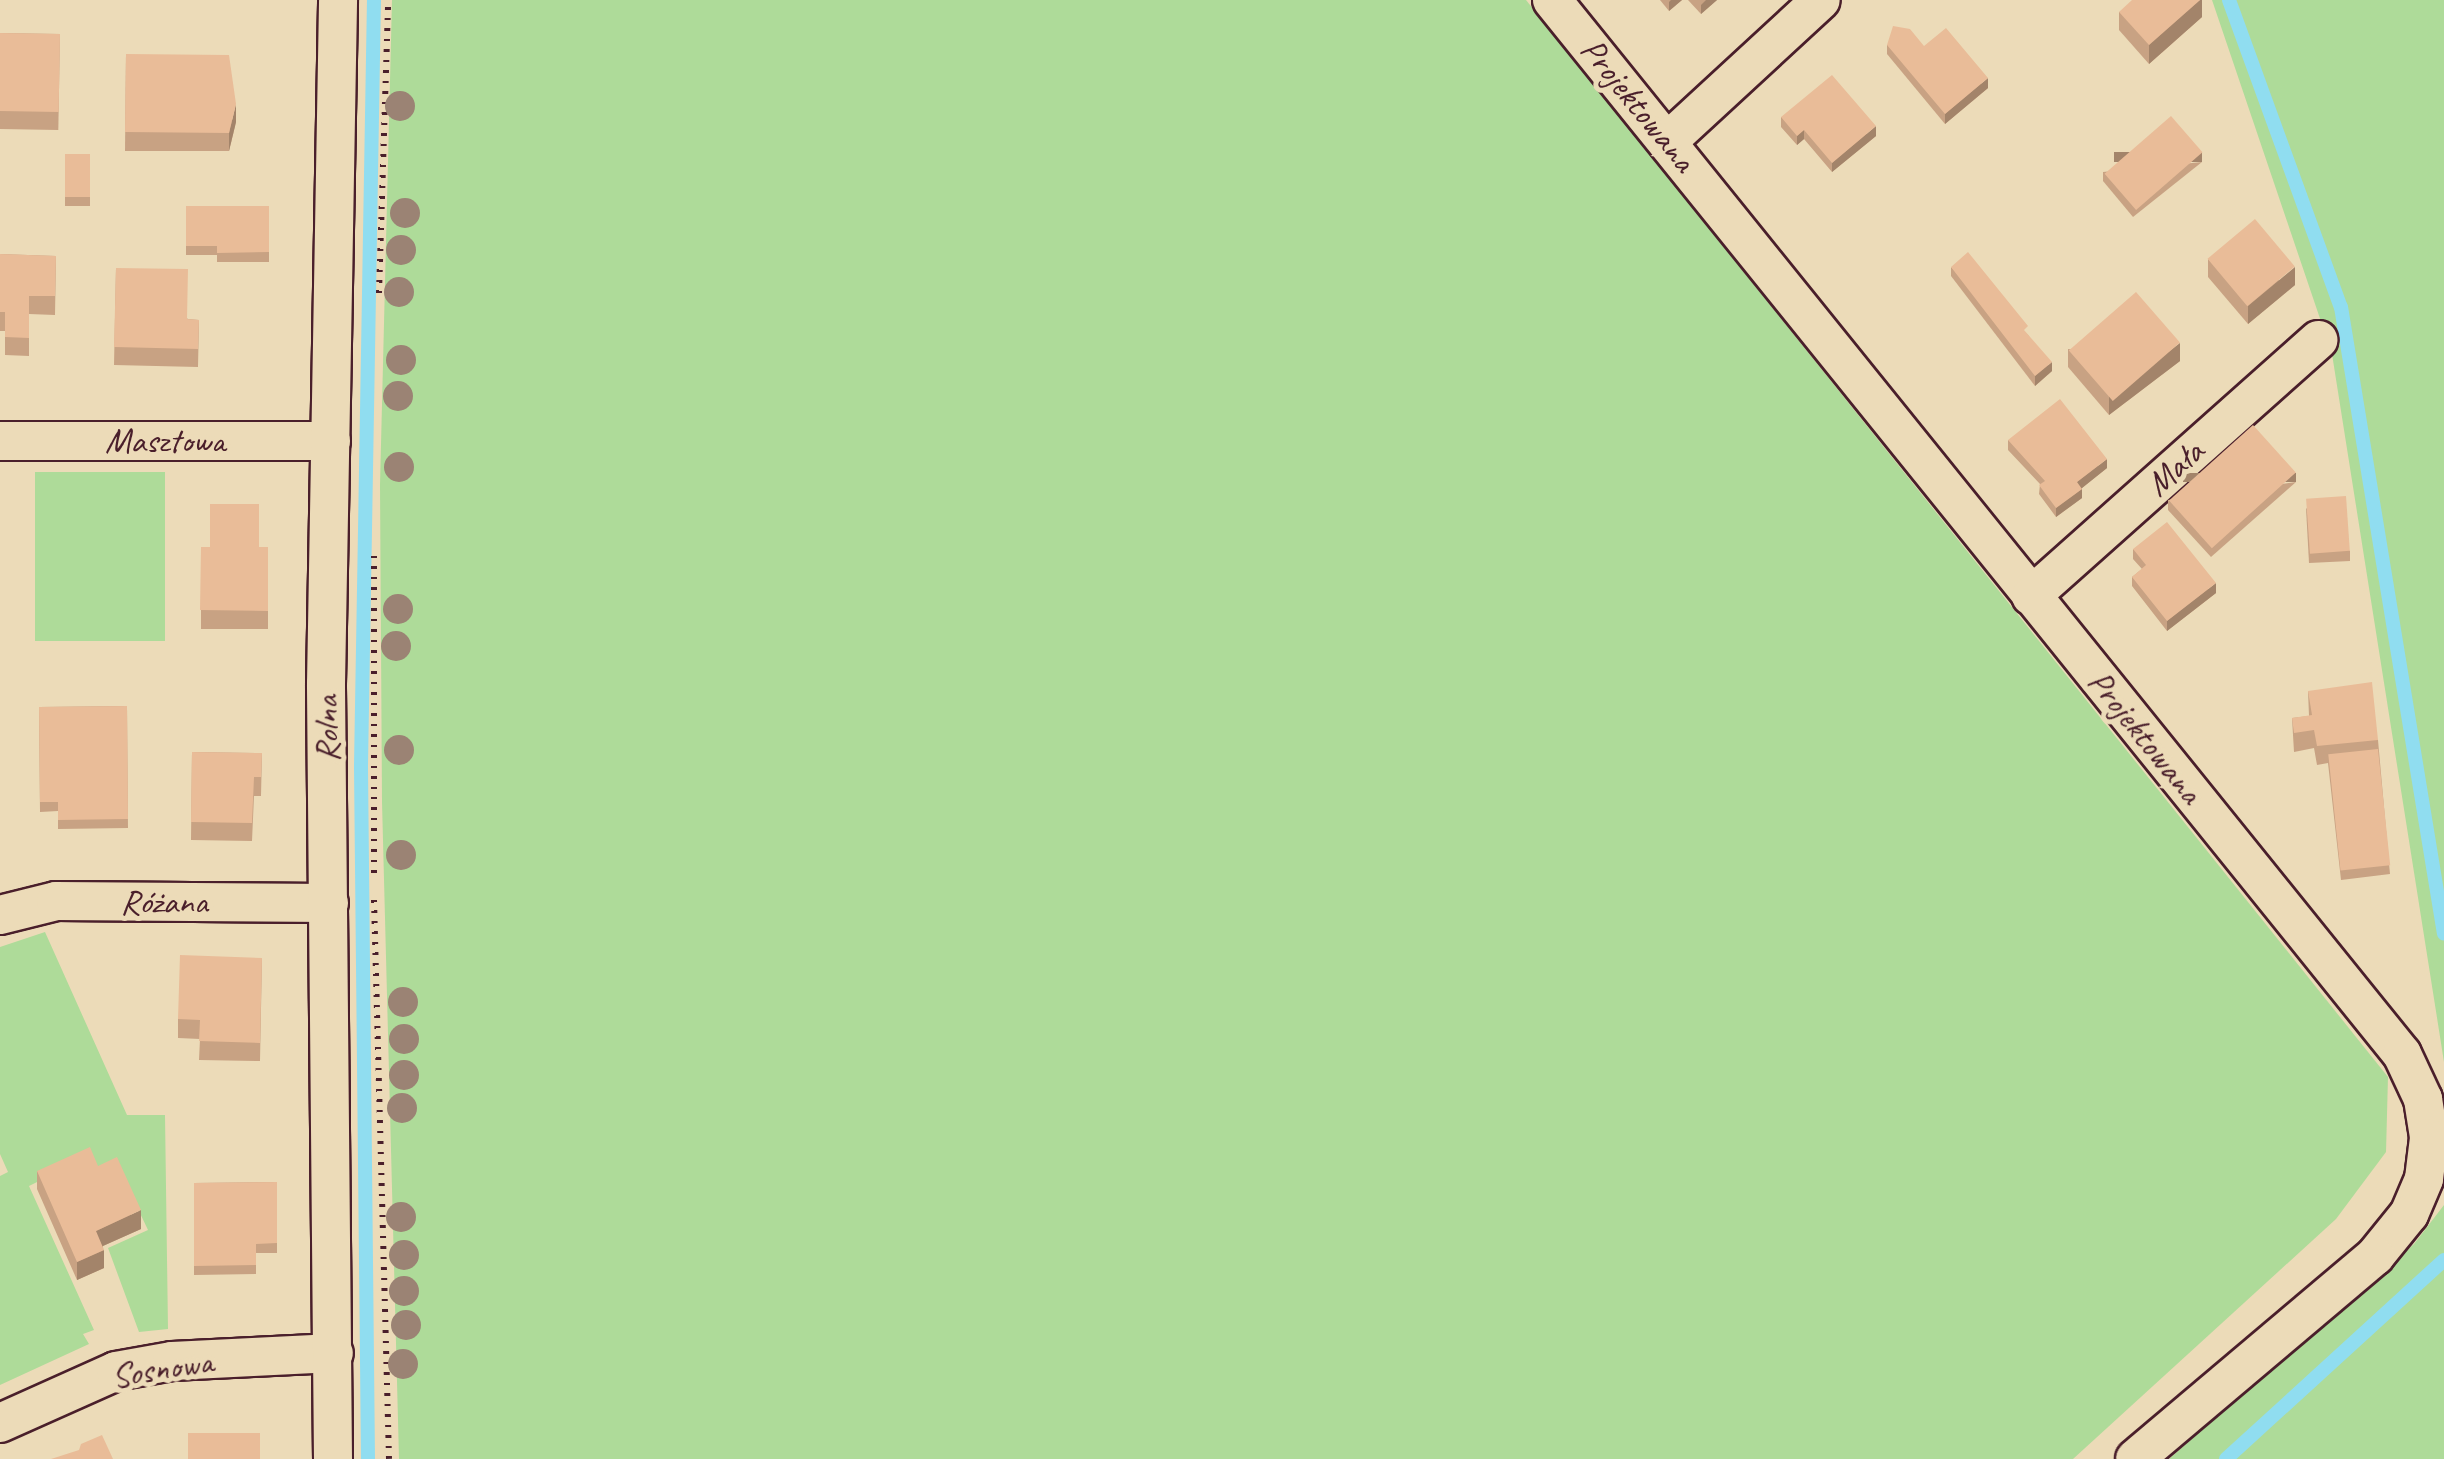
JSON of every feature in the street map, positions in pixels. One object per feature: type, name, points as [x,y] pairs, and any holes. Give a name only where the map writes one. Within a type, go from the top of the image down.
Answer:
[{"type":"street","name":"Rolna","points":[[333,1459],[326,684],[338,0]]},
{"type":"street","name":"Projektowana","points":[[1552,0],[2402,1054],[2423,1100],[2429,1138],[2424,1179],[2409,1214],[2375,1256],[2135,1459]]},
{"type":"street","points":[[1668,142],[1821,0]]},
{"type":"street","name":"Mała","points":[[2032,596],[2318,340]]},
{"type":"street","name":"Masztowa","points":[[0,441],[330,441]]},
{"type":"street","name":"Różana","points":[[0,914],[56,902],[330,903]]},
{"type":"street","name":"Sosnowa","points":[[0,1423],[116,1371],[172,1362],[334,1353]]},
{"type":"path","points":[[379,299],[388,0]]},
{"type":"path","points":[[374,537],[374,874]]},
{"type":"path","points":[[374,894],[388,1459]]},
{"type":"green space","points":[[392,0],[1526,0],[2388,1077],[2386,1152],[2336,1219],[2073,1459],[399,1459],[382,802],[380,485]]},
{"type":"green space","points":[[2212,0],[2444,0],[2444,1062],[2332,354]]},
{"type":"green space","points":[[35,472],[165,472],[165,641],[35,641]]},
{"type":"green space","points":[[45,932],[127,1115],[165,1115],[168,1329],[139,1332],[108,1248],[148,1230],[119,1169],[101,1177],[90,1156],[29,1186],[94,1330],[83,1334],[89,1344],[0,1385],[0,1176],[8,1172],[0,1154],[0,947]]},
{"type":"green space","points":[[2444,1205],[2444,1459],[2169,1459],[2414,1244]]},
{"type":"building","points":[[2132,0],[2200,0],[2149,45],[2119,12]]},
{"type":"building","points":[[1893,26],[1910,29],[1924,46],[1946,28],[1988,78],[1945,114],[1887,45]]},
{"type":"building","points":[[0,33],[60,34],[59,112],[0,111]]},
{"type":"building","points":[[126,54],[229,55],[236,104],[229,133],[125,132]]},
{"type":"building","points":[[1832,75],[1876,126],[1832,163],[1804,130],[1797,136],[1781,117]]},
{"type":"building","points":[[2171,116],[2202,152],[2136,210],[2105,174]]},
{"type":"building","points":[[65,154],[90,154],[90,197],[65,197]]},
{"type":"building","points":[[186,206],[269,206],[269,252],[217,253],[217,246],[186,246]]},
{"type":"building","points":[[2255,219],[2295,266],[2247,306],[2208,259]]},
{"type":"building","points":[[1968,252],[2052,362],[2035,376],[1951,267]]},
{"type":"building","points":[[0,254],[56,256],[55,296],[29,296],[29,338],[5,337],[5,312],[0,312]]},
{"type":"building","points":[[116,268],[188,269],[187,319],[199,320],[198,349],[114,347]]},
{"type":"building","points":[[2136,292],[2180,343],[2113,401],[2069,350]]},
{"type":"building","points":[[2060,399],[2107,459],[2077,482],[2082,489],[2056,508],[2039,485],[2045,481],[2008,440]]},
{"type":"building","points":[[2253,425],[2296,473],[2212,548],[2169,501]]},
{"type":"building","points":[[2346,496],[2350,551],[2310,554],[2306,499]]},
{"type":"building","points":[[210,504],[259,504],[259,547],[268,547],[268,611],[200,610],[201,547],[210,547]]},
{"type":"building","points":[[2167,522],[2216,583],[2167,621],[2132,577],[2146,565],[2133,549]]},
{"type":"building","points":[[2372,682],[2378,740],[2317,746],[2314,730],[2294,733],[2292,718],[2312,715],[2308,691]]},
{"type":"building","points":[[127,706],[128,819],[58,820],[58,802],[40,802],[39,707]]},
{"type":"building","points":[[2378,749],[2390,865],[2341,871],[2328,754]]},
{"type":"building","points":[[192,752],[262,753],[261,777],[254,777],[252,823],[191,822]]},
{"type":"building","points":[[180,955],[262,958],[260,1043],[199,1041],[200,1020],[178,1019]]},
{"type":"building","points":[[90,1147],[98,1166],[117,1157],[141,1210],[96,1231],[104,1250],[77,1262],[37,1171]]},
{"type":"building","points":[[277,1182],[277,1243],[256,1244],[256,1265],[194,1266],[194,1183]]},
{"type":"building","points":[[188,1433],[260,1433],[260,1459],[188,1459]]},
{"type":"building","points":[[102,1435],[113,1459],[51,1459],[79,1450],[81,1444]]},
{"type":"waterway","points":[[368,1459],[361,766],[374,0]]},
{"type":"waterway","points":[[2229,0],[2341,307],[2444,934]]},
{"type":"waterway","points":[[2226,1459],[2444,1260]]}]
